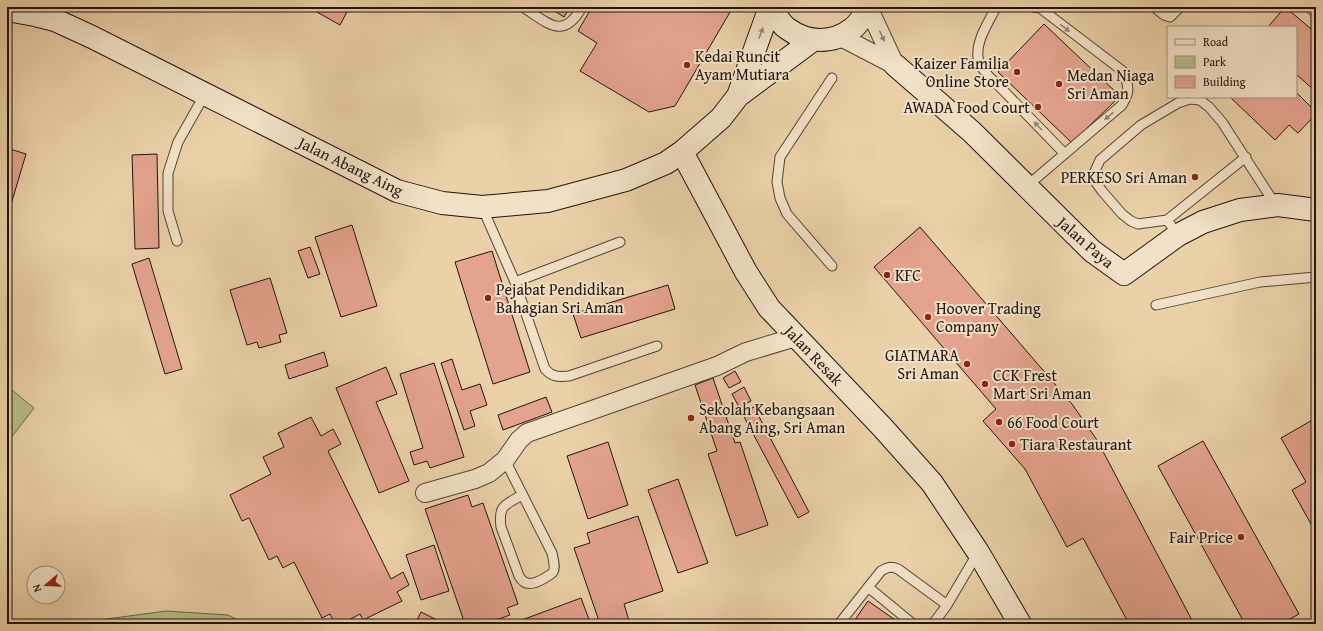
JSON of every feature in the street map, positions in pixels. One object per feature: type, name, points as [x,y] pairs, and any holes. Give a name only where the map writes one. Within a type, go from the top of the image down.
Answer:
[{"type":"street","points":[[771,7],[777,18],[787,29],[799,36],[813,40],[826,40],[852,30],[861,20],[868,7]]},
{"type":"street","points":[[738,96],[771,7]]},
{"type":"street","points":[[868,7],[895,65]]},
{"type":"street","name":"Jalan Abang Aing","points":[[7,10],[55,20],[99,40],[397,191],[442,203],[482,207],[548,201],[626,180],[666,163],[682,152],[721,118],[738,96]]},
{"type":"street","points":[[839,36],[895,65]]},
{"type":"street","points":[[738,96],[813,40]]},
{"type":"street","name":"Jalan Paya","points":[[895,65],[972,132],[1092,252],[1124,274],[1173,228],[1203,222],[1240,210],[1276,205],[1316,210]]},
{"type":"street","name":"Jalan Resak","points":[[682,152],[746,272],[769,308],[883,428],[932,483],[978,552],[1020,624]]},
{"type":"street","points":[[425,493],[475,479],[489,473],[505,460],[518,440],[527,433],[717,366],[746,352],[796,336]]},
{"type":"lane","points":[[523,7],[553,26],[560,27],[568,25],[576,17],[582,7]]},
{"type":"lane","points":[[996,7],[980,41],[978,58],[988,76],[998,84],[1065,154]]},
{"type":"lane","points":[[1027,186],[1122,104],[1129,94],[1124,72],[1040,8],[1033,7]]},
{"type":"lane","points":[[1154,7],[1164,16],[1170,17],[1180,7]]},
{"type":"lane","points":[[1310,7],[1316,13]]},
{"type":"lane","points":[[832,78],[780,157],[777,182],[780,198],[787,214],[832,266]]},
{"type":"lane","points":[[177,241],[168,211],[168,173],[178,142],[205,94]]},
{"type":"lane","points":[[1246,157],[1173,228],[1138,224],[1131,221],[1122,214],[1095,181],[1095,171],[1100,160],[1141,125],[1178,103],[1190,99],[1200,100],[1209,107],[1222,122],[1246,157],[1276,205]]},
{"type":"lane","points":[[482,207],[515,282],[545,368],[550,375],[558,378],[569,376],[657,346]]},
{"type":"lane","points":[[515,282],[620,242]]},
{"type":"lane","points":[[1156,305],[1260,282],[1316,277]]},
{"type":"lane","points":[[505,460],[552,553],[554,561],[553,571],[550,575],[535,583],[528,584],[524,583],[519,576],[500,520],[500,513],[503,506],[522,495]]},
{"type":"lane","points":[[933,624],[947,605],[978,552]]},
{"type":"lane","points":[[839,624],[881,571],[892,566],[947,605]]},
{"type":"lane","points":[[868,587],[913,624]]},
{"type":"green space","points":[[7,386],[34,408],[7,443]]},
{"type":"green space","points":[[166,611],[228,615],[246,624],[70,624]]},
{"type":"building","points":[[308,7],[347,7],[349,8],[340,25]]},
{"type":"building","points":[[548,7],[570,7],[564,17]]},
{"type":"building","points":[[592,7],[733,7],[675,106],[649,112],[580,71],[597,43],[578,31]]},
{"type":"building","points":[[1285,7],[1316,33],[1316,92],[1297,75],[1297,26],[1269,26]]},
{"type":"building","name":"Medan Niaga Sri Aman","points":[[1044,24],[1120,96],[1072,143],[998,72]]},
{"type":"building","points":[[1297,93],[1316,112],[1316,114],[1298,133],[1289,125],[1275,140],[1231,98],[1297,98]]},
{"type":"building","points":[[7,148],[26,154],[7,218]]},
{"type":"building","points":[[157,154],[159,248],[135,249],[132,155]]},
{"type":"building","points":[[352,225],[377,306],[341,317],[315,237]]},
{"type":"building","points":[[920,227],[1072,404],[1097,440],[1194,624],[1129,624],[1083,538],[1067,547],[1025,469],[983,421],[996,409],[874,267]]},
{"type":"building","points":[[310,247],[320,274],[308,278],[298,251]]},
{"type":"building","points":[[492,251],[530,372],[493,384],[455,262]]},
{"type":"building","points":[[149,258],[182,369],[165,374],[132,264]]},
{"type":"building","points":[[270,278],[287,333],[279,335],[281,342],[259,348],[257,342],[247,345],[230,290]]},
{"type":"building","points":[[668,285],[675,309],[581,338],[573,314]]},
{"type":"building","points":[[324,352],[328,366],[289,379],[285,365]]},
{"type":"building","points":[[452,359],[462,390],[480,384],[487,405],[470,411],[475,426],[464,430],[441,363]]},
{"type":"building","points":[[434,363],[464,457],[430,468],[427,461],[414,465],[410,452],[423,448],[400,374]]},
{"type":"building","points":[[386,367],[397,394],[376,402],[409,481],[379,493],[336,388]]},
{"type":"building","points":[[735,371],[741,382],[729,388],[723,378]]},
{"type":"building","points":[[713,378],[735,443],[740,442],[768,525],[736,536],[708,454],[717,451],[695,385]]},
{"type":"building","points":[[744,387],[751,401],[739,407],[732,394]]},
{"type":"building","points":[[546,397],[552,412],[503,430],[498,415]]},
{"type":"building","points":[[754,407],[809,512],[798,518],[742,413]]},
{"type":"building","points":[[311,417],[321,436],[333,429],[341,444],[328,451],[391,579],[403,572],[409,585],[397,592],[402,601],[363,620],[360,614],[341,624],[335,624],[330,614],[322,618],[294,562],[283,568],[277,556],[269,560],[249,518],[242,521],[230,495],[271,474],[263,457],[284,447],[278,433]]},
{"type":"building","points":[[1316,418],[1316,533],[1292,490],[1306,482],[1281,438]]},
{"type":"building","points":[[1203,441],[1299,614],[1281,624],[1245,624],[1158,466]]},
{"type":"building","points":[[608,442],[628,505],[588,519],[567,456]]},
{"type":"building","points":[[678,479],[708,563],[678,573],[648,490]]},
{"type":"building","points":[[468,495],[472,507],[483,503],[518,604],[507,608],[510,615],[485,624],[465,624],[425,509]]},
{"type":"building","points":[[638,516],[663,591],[624,604],[630,624],[600,624],[574,548],[590,543],[587,533]]},
{"type":"building","points":[[434,545],[449,591],[421,600],[406,555]]},
{"type":"building","points":[[581,598],[590,622],[586,624],[511,624]]},
{"type":"building","points":[[868,601],[901,624],[852,624]]},
{"type":"building","points":[[421,612],[445,624],[415,624]]},
{"type":"place","name":"Kedai Runcit Ayam Mutiara","points":[[687,65]]},
{"type":"place","name":"Kaizer Familia Online Store","points":[[1017,72]]},
{"type":"place","name":"Medan Niaga Sri Aman","points":[[1059,84]]},
{"type":"place","name":"AWADA Food Court","points":[[1038,107]]},
{"type":"place","name":"PERKESO Sri Aman","points":[[1195,177]]},
{"type":"place","name":"KFC","points":[[887,275]]},
{"type":"place","name":"Pejabat Pendidikan Bahagian Sri Aman","points":[[488,298]]},
{"type":"place","name":"Hoover Trading Company","points":[[928,317]]},
{"type":"place","name":"GIATMARA Sri Aman","points":[[967,364]]},
{"type":"place","name":"CCK Frest Mart Sri Aman","points":[[985,384]]},
{"type":"place","name":"Sekolah Kebangsaan Abang Aing, Sri Aman","points":[[691,418]]},
{"type":"place","name":"66 Food Court","points":[[999,422]]},
{"type":"place","name":"Tiara Restaurant","points":[[1012,444]]},
{"type":"place","name":"Fair Price","points":[[1241,537]]}]
